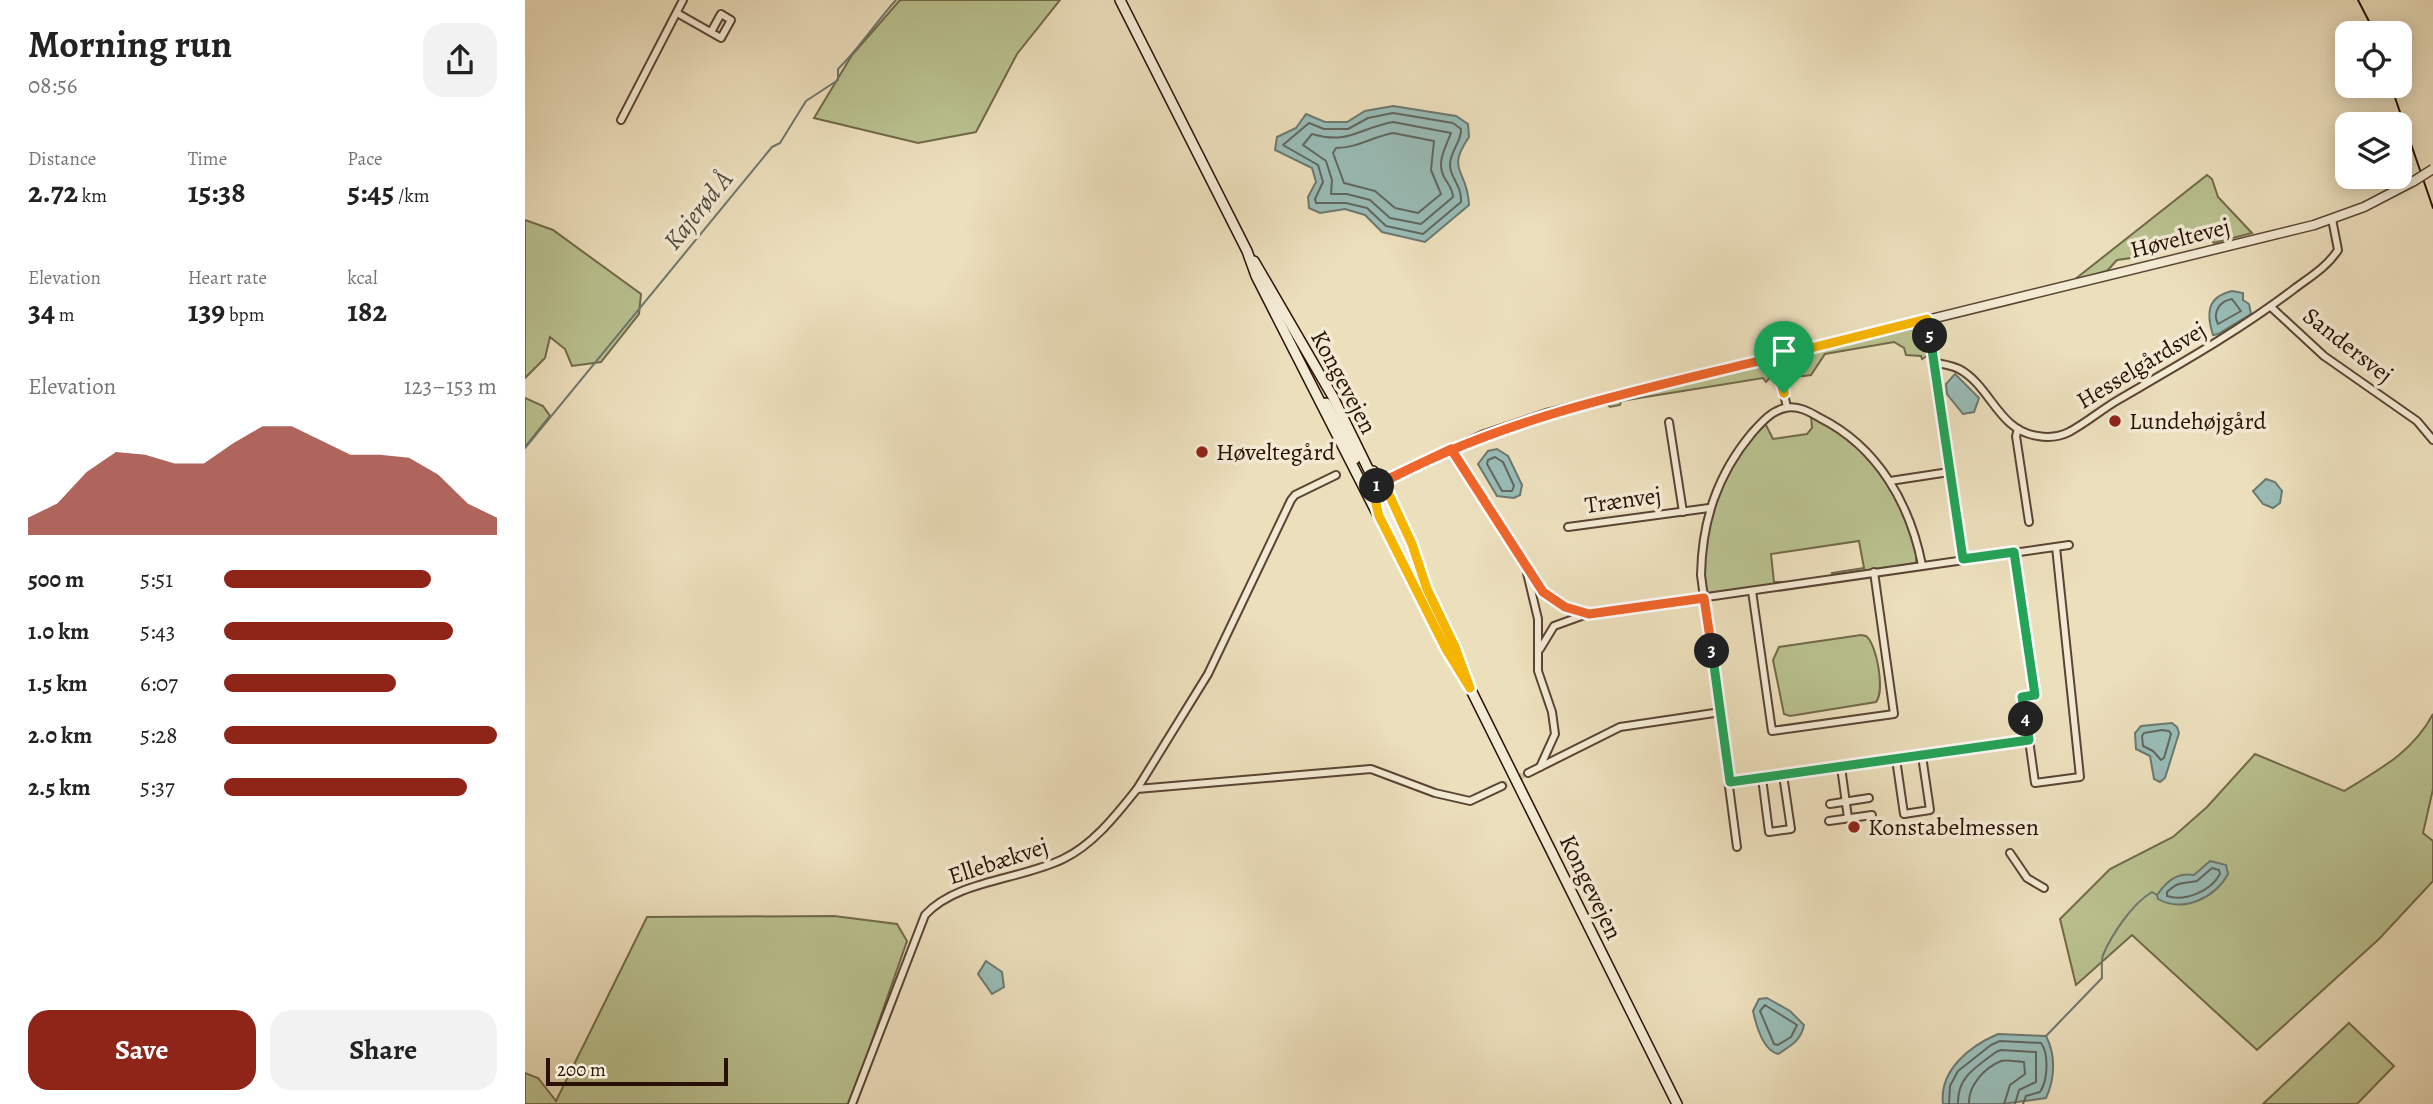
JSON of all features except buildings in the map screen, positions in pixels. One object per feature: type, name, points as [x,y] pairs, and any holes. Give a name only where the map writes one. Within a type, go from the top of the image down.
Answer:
[{"type":"main road","name":"Kongevejen","points":[[1120,0],[1247,251],[1256,276],[1446,649],[1470,688],[1677,1104]]},
{"type":"main road","name":"Kongevejen","points":[[1247,251],[1262,272],[1333,397],[1455,647],[1470,688]]},
{"type":"main road","points":[[1301,365],[1334,416],[1367,481],[1377,485],[1374,496],[1379,516]]},
{"type":"main road","points":[[1364,459],[1379,477],[1387,480],[1386,488],[1412,544],[1427,589]]},
{"type":"street","points":[[621,120],[683,0]]},
{"type":"street","points":[[677,13],[711,32]]},
{"type":"street","name":"Høveltevej","points":[[1377,485],[1451,449],[1548,413],[2332,219],[2364,206],[2433,169]]},
{"type":"street","name":"Hesselgårdsvej","points":[[1933,362],[1960,369],[1981,389],[1999,414],[2018,429],[2035,436],[2053,438],[2067,433],[2116,401],[2175,369],[2271,307],[2333,257],[2338,250],[2332,219]]},
{"type":"street","name":"Sandersvej","points":[[2271,307],[2324,356],[2417,421],[2433,440]]},
{"type":"street","points":[[1927,319],[1963,559]]},
{"type":"street","points":[[1779,356],[1787,407]]},
{"type":"street","points":[[1737,847],[1704,598],[1702,555],[1709,508],[1741,446],[1769,415],[1787,407],[1807,411],[1849,436],[1890,481],[1915,532],[1922,565]]},
{"type":"street","name":"Trænvej","points":[[1669,422],[1682,512]]},
{"type":"street","points":[[2018,429],[2016,436],[2029,522]]},
{"type":"street","points":[[1451,449],[1543,592],[1553,600],[1589,614]]},
{"type":"street","points":[[1890,481],[1949,472]]},
{"type":"street","name":"Ellebækvej","points":[[852,1104],[925,915],[936,902],[952,895],[1064,859],[1112,820],[1137,789],[1208,674],[1294,495],[1336,474]]},
{"type":"street","name":"Trænvej","points":[[1568,527],[1709,508]]},
{"type":"street","points":[[1538,652],[1554,626],[1589,614],[2069,545]]},
{"type":"street","points":[[2014,552],[2035,695],[2022,697],[2035,783],[2080,777],[2056,547]]},
{"type":"street","points":[[1525,566],[1538,619],[1538,671],[1552,712],[1555,734],[1540,767]]},
{"type":"street","points":[[1752,591],[1772,731],[1894,714],[1874,572]]},
{"type":"street","points":[[1528,773],[1620,727],[1721,712]]},
{"type":"street","points":[[1730,782],[2029,740]]},
{"type":"street","points":[[1896,759],[1904,814],[1930,810],[1923,756]]},
{"type":"street","points":[[1840,767],[1848,818]]},
{"type":"street","points":[[1137,789],[1371,769],[1435,793],[1470,801],[1502,786]]},
{"type":"street","points":[[1762,778],[1769,832],[1791,829],[1783,775]]},
{"type":"street","points":[[1830,804],[1869,798]]},
{"type":"street","points":[[1829,821],[1872,815]]},
{"type":"street","points":[[2010,853],[2027,878],[2044,888]]},
{"type":"green space","points":[[900,0],[1060,0],[1017,54],[976,132],[918,143],[814,118],[852,55]]},
{"type":"green space","points":[[2207,175],[2212,179],[2218,197],[2252,233],[2214,243],[2209,238],[2166,239],[2160,243],[2158,251],[2153,255],[2117,260],[2107,271],[2074,280]]},
{"type":"green space","points":[[525,220],[553,230],[641,294],[639,314],[601,362],[572,366],[565,349],[550,337],[545,358],[525,378]]},
{"type":"green space","points":[[1921,327],[1926,333],[1929,355],[1922,359],[1921,356],[1906,355],[1904,348],[1894,342],[1825,354],[1811,375],[1797,376],[1788,365],[1791,358],[1796,356]]},
{"type":"green space","points":[[1768,363],[1774,373],[1766,382],[1763,378],[1621,401],[1620,405],[1610,407],[1607,404]]},
{"type":"green space","points":[[525,398],[543,406],[550,416],[525,447]]},
{"type":"green space","points":[[1811,416],[1828,425],[1858,448],[1882,477],[1909,527],[1916,550],[1916,563],[1833,575],[1832,573],[1864,568],[1859,541],[1771,554],[1774,582],[1792,582],[1708,593],[1705,547],[1708,527],[1720,490],[1729,473],[1764,425],[1773,439],[1807,434],[1812,428]]},
{"type":"green space","points":[[1861,635],[1870,641],[1876,657],[1880,688],[1876,702],[1790,716],[1784,714],[1773,660],[1779,647]]},
{"type":"green space","points":[[2433,714],[2433,789],[2423,833],[2433,841],[2433,881],[2379,939],[2257,1050],[2132,935],[2076,985],[2060,919],[2110,869],[2173,837],[2207,807],[2255,754],[2344,791],[2406,749]]},
{"type":"green space","points":[[834,916],[897,924],[907,941],[850,1104],[525,1104],[525,1073],[538,1078],[556,1101],[647,917]]},
{"type":"green space","points":[[2349,1023],[2394,1066],[2357,1104],[2263,1104]]},
{"type":"water","points":[[1393,106],[1456,116],[1468,124],[1469,137],[1462,148],[1458,164],[1468,193],[1469,205],[1425,242],[1382,232],[1365,215],[1345,209],[1320,213],[1309,208],[1308,197],[1316,182],[1312,168],[1275,150],[1277,137],[1296,128],[1306,114],[1325,122],[1347,122],[1365,111]]},
{"type":"water","points":[[2232,291],[2243,293],[2243,300],[2249,304],[2251,314],[2213,335],[2209,313],[2213,302],[2217,297]]},
{"type":"water","points":[[1955,374],[1979,398],[1974,412],[1963,414],[1947,394],[1946,384]]},
{"type":"water","points":[[1497,449],[1508,456],[1522,485],[1520,495],[1514,498],[1497,496],[1478,464],[1488,451]]},
{"type":"water","points":[[2266,479],[2275,482],[2282,491],[2280,503],[2273,508],[2263,504],[2253,491]]},
{"type":"water","points":[[2172,723],[2179,733],[2165,778],[2160,782],[2154,779],[2150,756],[2136,749],[2135,733],[2141,726]]},
{"type":"water","points":[[2210,861],[2226,865],[2228,874],[2207,896],[2188,904],[2168,903],[2158,899],[2157,895],[2177,876],[2194,875]]},
{"type":"water","points":[[986,961],[1002,972],[1004,987],[992,994],[978,974]]},
{"type":"water","points":[[1767,998],[1790,1011],[1804,1025],[1798,1039],[1778,1054],[1764,1042],[1753,1011],[1759,999]]},
{"type":"water","points":[[1998,1034],[2046,1036],[2053,1067],[2046,1098],[2002,1104],[1943,1104],[1946,1080],[1958,1061],[1977,1045]]},
{"type":"waterway","name":"Kajerød Å","points":[[525,448],[772,147],[780,143],[806,101],[838,80],[838,69],[896,0]]},
{"type":"waterway","points":[[2046,1036],[2102,978],[2103,955],[2123,920],[2145,897],[2152,892],[2157,895]]},
{"type":"tunnel","points":[[1502,786],[1528,773]]},
{"type":"tram line","points":[[2358,0],[2369,21]]},
{"type":"tram line","points":[[2395,98],[2433,208]]},
{"type":"place","name":"Lundehøjgård","points":[[2115,421]]},
{"type":"place","name":"Høveltegård","points":[[1202,452]]},
{"type":"place","name":"Konstabelmessen","points":[[1854,827]]},
{"type":"route","points":[[1784,393],[1775,357],[1548,413],[1483,435],[1451,449],[1405,471],[1377,485],[1374,496],[1379,516],[1446,649],[1470,688],[1455,647],[1427,589],[1412,544],[1386,488],[1386,485],[1387,480],[1405,471],[1451,449],[1525,566],[1543,592],[1553,600],[1565,607],[1589,614],[1704,598],[1730,782],[2029,740],[2022,697],[2035,695],[2014,552],[1963,559],[1927,319],[1783,355],[1786,387],[1784,393]]}]
